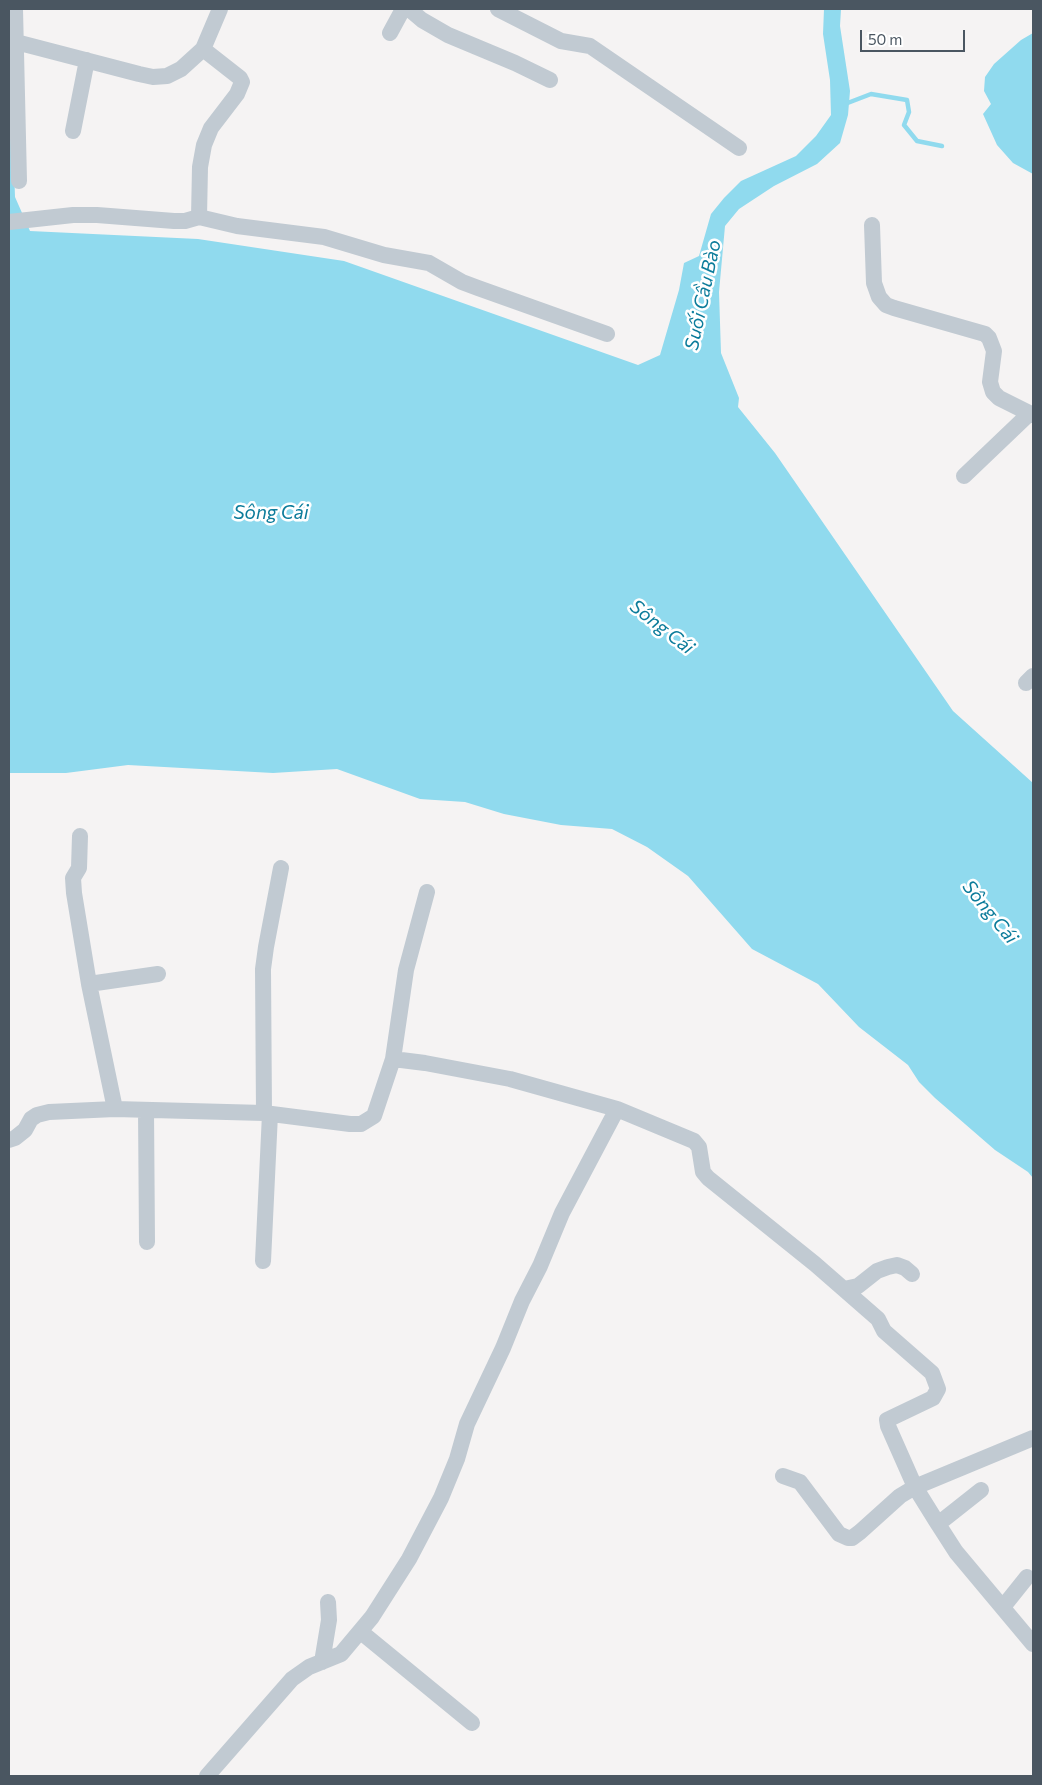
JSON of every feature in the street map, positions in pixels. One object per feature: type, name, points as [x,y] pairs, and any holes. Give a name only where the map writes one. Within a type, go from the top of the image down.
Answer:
[{"type":"street","points":[[15,9],[19,181]]},
{"type":"street","points":[[16,42],[154,77],[167,76],[203,49],[220,9]]},
{"type":"street","points":[[390,32],[403,9]]},
{"type":"street","points":[[409,9],[422,20],[448,35],[550,80]]},
{"type":"street","points":[[498,9],[561,41],[590,46],[739,148]]},
{"type":"street","points":[[199,217],[200,167],[204,145],[211,128],[237,94],[242,82],[240,78],[203,49]]},
{"type":"street","points":[[73,131],[87,60]]},
{"type":"street","points":[[9,222],[73,215],[174,221],[199,217],[237,226],[324,237],[384,255],[429,263],[462,282],[608,334]]},
{"type":"street","points":[[872,225],[874,284],[879,297],[886,305],[894,308],[985,334],[989,338],[994,351],[990,382],[992,392],[999,398],[1032,414],[964,476]]},
{"type":"street","points":[[80,836],[79,868],[73,878],[89,984],[115,1109]]},
{"type":"street","points":[[263,1260],[267,1113],[264,969],[266,947],[281,868]]},
{"type":"street","points":[[9,1140],[25,1130],[31,1120],[37,1115],[49,1112],[115,1109],[267,1113],[350,1124],[361,1124],[369,1120],[374,1116],[393,1059],[406,970],[427,892]]},
{"type":"street","points":[[89,984],[158,974]]},
{"type":"street","points":[[393,1059],[425,1062],[510,1079],[617,1109],[694,1141],[700,1148],[703,1172],[708,1178],[844,1289],[878,1319],[884,1331],[932,1373],[938,1389],[933,1398],[887,1420],[888,1426],[915,1487],[956,1552],[1003,1607],[1030,1634]]},
{"type":"street","points":[[207,1776],[292,1679],[309,1667],[341,1654],[372,1618],[409,1558],[441,1498],[457,1459],[466,1424],[503,1348],[562,1213],[617,1109]]},
{"type":"street","points":[[146,1110],[147,1242]]},
{"type":"street","points":[[844,1289],[858,1286],[877,1271],[897,1265],[905,1268],[912,1274]]},
{"type":"street","points":[[783,1476],[800,1482],[840,1534],[852,1538],[900,1496],[915,1487],[1033,1438]]},
{"type":"street","points":[[938,1524],[981,1490]]},
{"type":"street","points":[[1003,1607],[1028,1577]]},
{"type":"street","points":[[322,1662],[329,1620],[328,1602]]},
{"type":"street","points":[[360,1632],[472,1723]]},
{"type":"water","name":"Sông Cái","points":[[9,9],[15,197],[30,231],[198,239],[344,261],[638,365],[660,355],[679,290],[684,263],[699,256],[711,214],[741,181],[796,156],[816,136],[831,115],[830,80],[823,34],[824,9],[841,9],[840,26],[850,91],[848,115],[840,143],[817,164],[774,186],[739,209],[725,226],[719,292],[721,353],[739,398],[738,407],[775,453],[953,711],[1033,783],[1033,1178],[1028,1172],[995,1150],[935,1098],[919,1082],[908,1065],[859,1027],[818,984],[752,949],[688,876],[647,847],[612,829],[561,825],[504,814],[465,802],[420,799],[337,769],[273,773],[128,765],[66,773],[9,773]]},
{"type":"water","points":[[1033,33],[1033,174],[1013,163],[997,145],[983,114],[991,104],[984,91],[985,77],[994,64],[1021,40]]},
{"type":"waterway","points":[[845,104],[871,94],[907,100],[909,112],[904,125],[917,141],[942,146]]},
{"type":"water label","name":"Suối Cầu Bào","points":[[703,295]]}]
